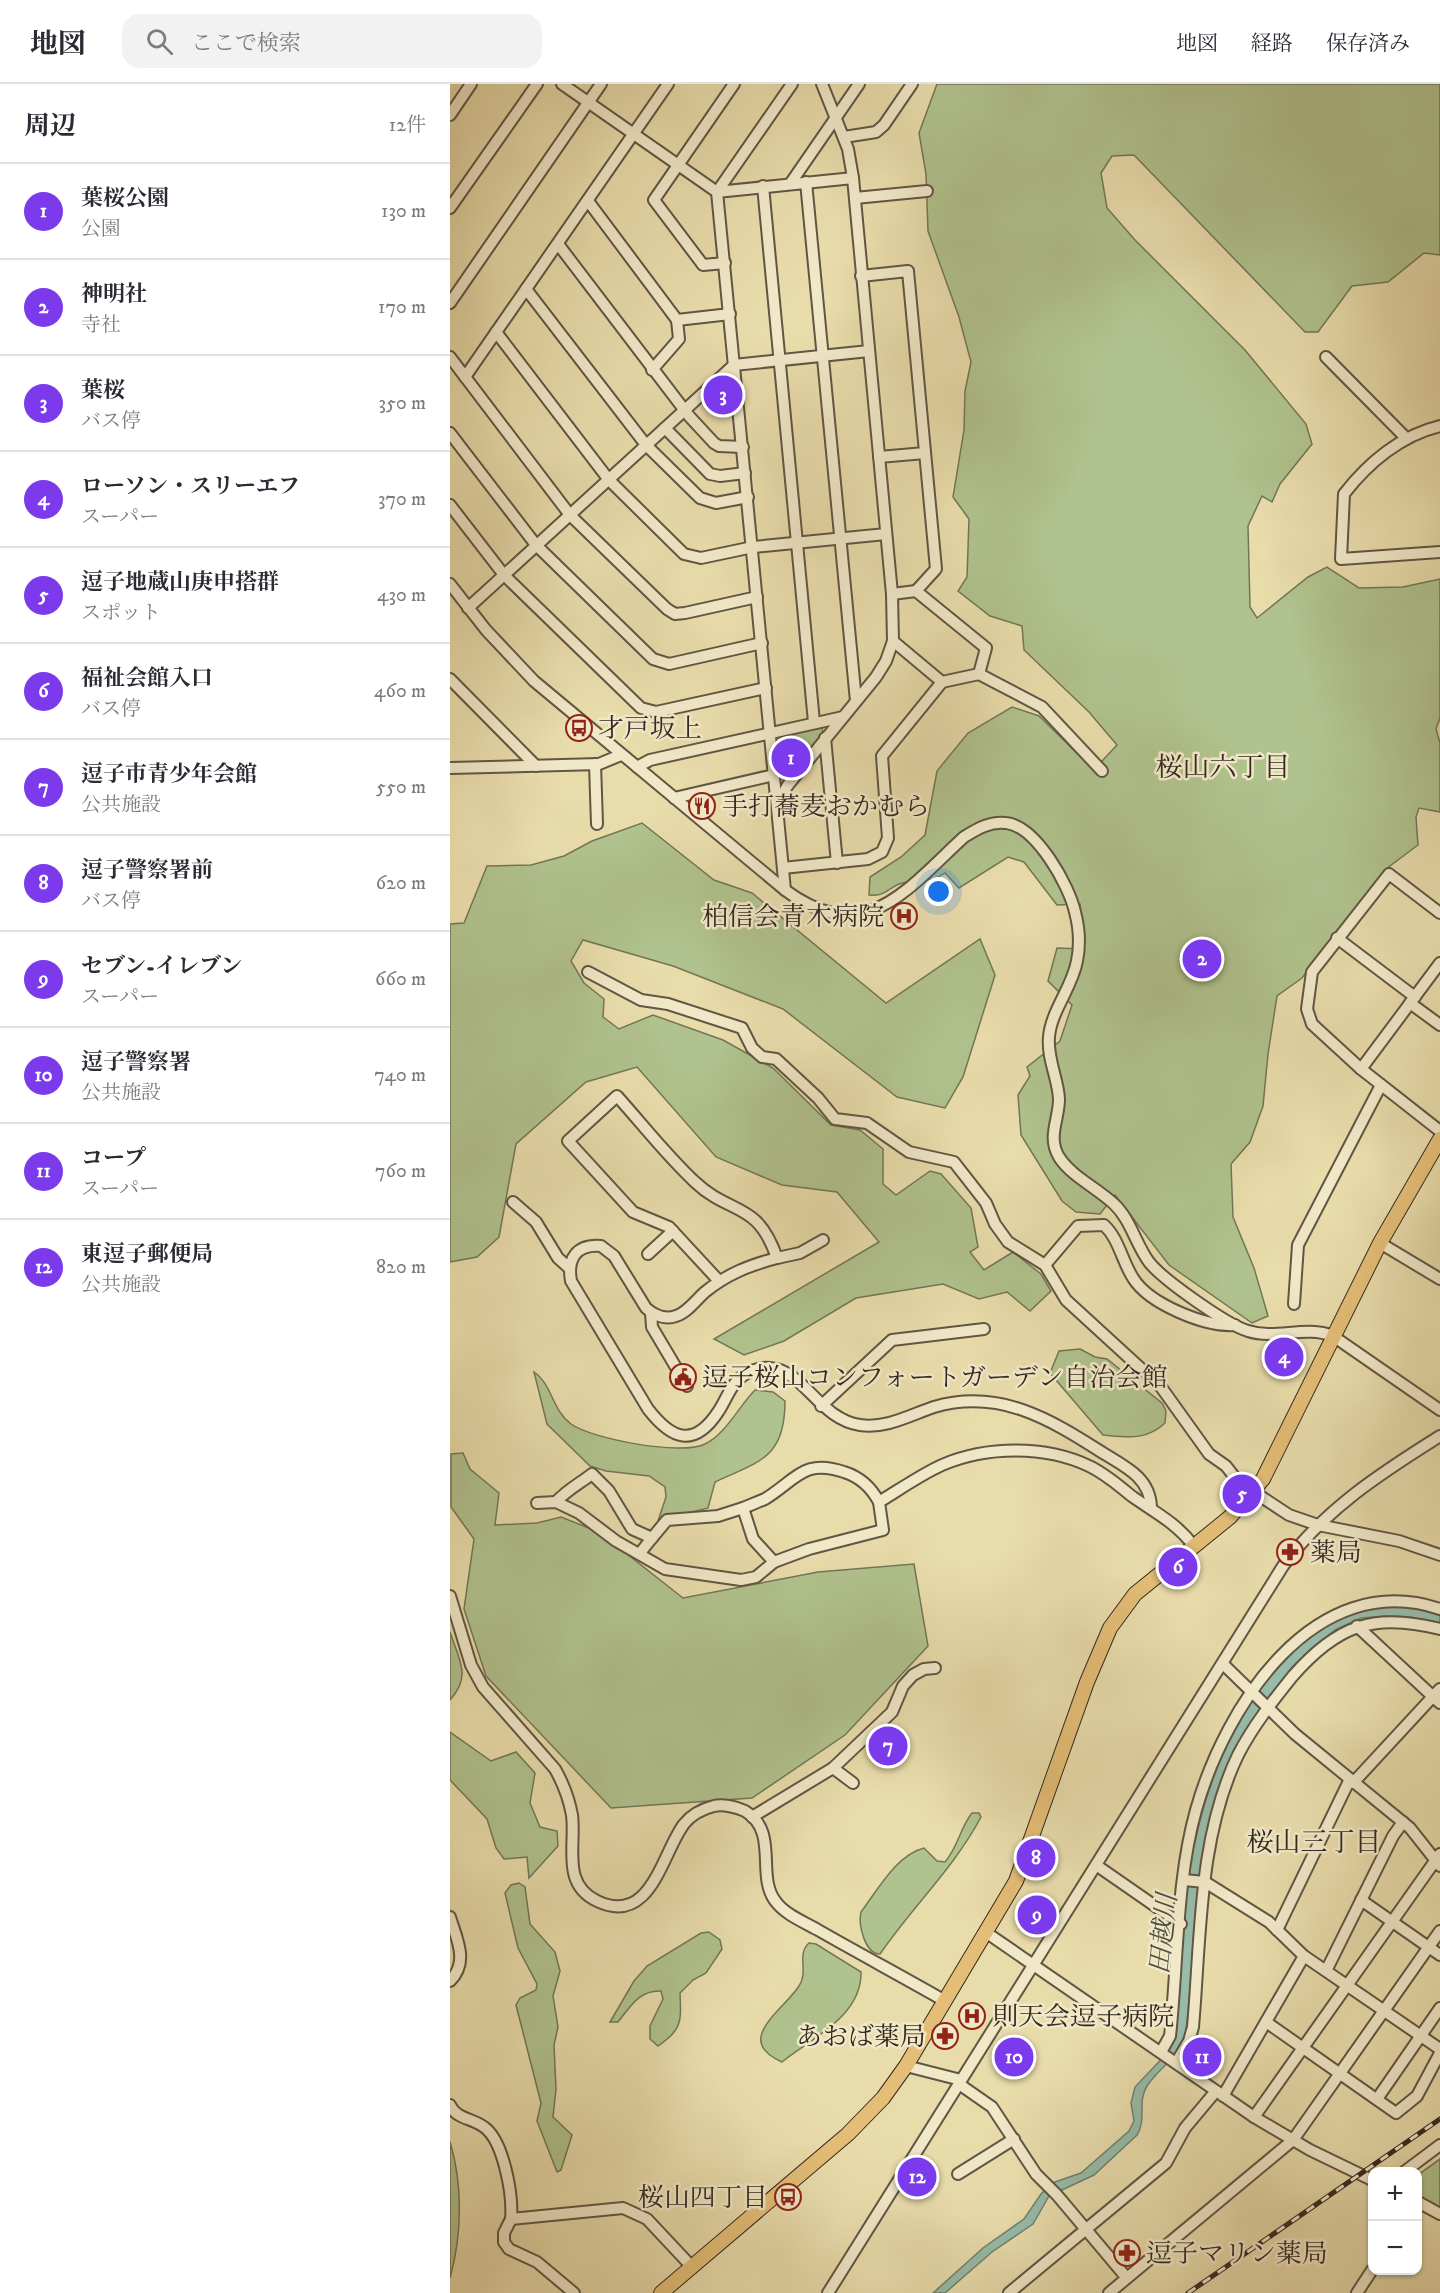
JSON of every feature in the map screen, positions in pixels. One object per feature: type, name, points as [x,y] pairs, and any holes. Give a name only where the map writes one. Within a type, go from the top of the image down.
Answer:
[{"type":"main road","points":[[661,2293],[848,2134],[883,2098],[906,2066],[987,1933],[1023,1865],[1087,1682],[1110,1628],[1135,1594],[1252,1495],[1273,1461],[1380,1243],[1438,1149]]},
{"type":"street","points":[[450,115],[471,84]]},
{"type":"street","points":[[450,208],[537,84]]},
{"type":"street","points":[[562,84],[717,192],[853,178]]},
{"type":"street","points":[[450,303],[601,84]]},
{"type":"street","points":[[465,377],[668,84]]},
{"type":"street","points":[[725,263],[703,265],[654,200],[734,84]]},
{"type":"street","points":[[785,890],[717,192],[792,84]]},
{"type":"street","points":[[778,802],[825,738],[876,677],[893,641],[892,594],[853,178],[848,149],[822,84]]},
{"type":"street","points":[[790,184],[859,84]]},
{"type":"street","points":[[844,137],[876,132],[884,125],[912,84]]},
{"type":"street","points":[[806,182],[856,701]]},
{"type":"street","points":[[763,186],[814,722]]},
{"type":"street","points":[[855,198],[927,191]]},
{"type":"street","points":[[588,201],[677,320],[679,339],[652,370]]},
{"type":"street","points":[[558,244],[652,370],[684,411],[714,444],[743,447]]},
{"type":"street","points":[[861,276],[908,271],[936,569],[916,591],[892,594]]},
{"type":"street","points":[[526,289],[646,445],[700,498],[707,502],[748,497]]},
{"type":"street","points":[[677,320],[730,314]]},
{"type":"street","points":[[496,332],[609,480],[684,554],[700,558],[753,548],[886,534]]},
{"type":"street","points":[[468,608],[734,365],[869,351]]},
{"type":"street","points":[[450,357],[570,514],[667,609],[675,614],[757,597]]},
{"type":"street","points":[[1326,357],[1406,438]]},
{"type":"street","points":[[1440,426],[1422,430],[1406,438],[1380,457],[1344,494],[1341,559],[1440,552]]},
{"type":"street","points":[[665,428],[710,474],[720,476],[745,473]]},
{"type":"street","points":[[450,433],[536,545],[653,659],[669,664],[762,643]]},
{"type":"street","points":[[879,457],[925,453]]},
{"type":"street","points":[[450,505],[504,575],[641,708],[648,711],[766,688]]},
{"type":"street","points":[[450,584],[468,608],[534,681],[785,890],[818,910],[853,915],[872,912],[890,903],[977,828],[993,823],[1007,823],[1022,828],[1034,838],[1069,894],[1078,932],[1077,960],[1071,984],[1049,1033],[1048,1049],[1059,1101],[1053,1134],[1054,1146],[1068,1167],[1115,1205],[1125,1216],[1142,1251],[1160,1274],[1235,1325],[1255,1333],[1320,1331],[1333,1336],[1440,1410]]},
{"type":"street","points":[[916,591],[986,648],[979,674]]},
{"type":"street","points":[[893,641],[942,682]]},
{"type":"street","points":[[783,868],[877,857],[887,846],[882,756],[942,682],[979,674],[1042,707],[1101,771]]},
{"type":"street","points":[[450,680],[536,766]]},
{"type":"street","points":[[636,767],[650,760],[843,717]]},
{"type":"street","points":[[825,738],[837,863]]},
{"type":"street","points":[[452,765],[595,764],[611,761],[621,755]]},
{"type":"street","points":[[595,764],[597,824]]},
{"type":"street","points":[[674,798],[774,775]]},
{"type":"street","points":[[1440,913],[1389,874],[1312,972],[1306,1009],[1312,1024],[1361,1069],[1440,1131]]},
{"type":"street","points":[[1337,938],[1440,1025]]},
{"type":"street","points":[[1361,1069],[1440,963]]},
{"type":"street","points":[[588,972],[641,1000],[668,1004],[742,1028],[752,1048],[762,1057],[776,1059],[818,1098],[835,1119],[867,1123],[909,1152],[954,1162],[987,1203],[995,1224],[1008,1242],[1045,1265],[1066,1300],[1161,1387],[1209,1454],[1226,1466],[1252,1495],[1289,1515],[1318,1525],[1399,1541],[1440,1555]]},
{"type":"street","points":[[1294,1304],[1298,1245],[1381,1085]]},
{"type":"street","points":[[719,1281],[673,1231],[662,1223],[633,1212],[568,1141],[617,1096],[694,1181],[714,1197],[744,1210],[754,1218],[772,1243],[777,1258]]},
{"type":"street","points":[[513,1202],[536,1222],[558,1258],[568,1268],[571,1281],[648,1409],[672,1433],[690,1436],[700,1432],[718,1412],[738,1380],[758,1369],[770,1368],[790,1375],[821,1406],[845,1421],[860,1426],[878,1426],[956,1402],[975,1401],[1014,1405],[1054,1421],[1129,1469],[1149,1490],[1151,1508]]},
{"type":"street","points":[[1045,1265],[1078,1226],[1104,1225],[1111,1231],[1133,1279],[1146,1292],[1196,1321],[1218,1326],[1235,1325]]},
{"type":"street","points":[[648,1254],[673,1231]]},
{"type":"street","points":[[651,1313],[660,1317],[676,1317],[719,1281],[742,1268],[800,1253],[823,1240]]},
{"type":"street","points":[[1380,1243],[1440,1279]]},
{"type":"street","points":[[568,1268],[572,1259],[584,1248],[601,1246],[609,1250],[651,1313],[652,1327],[687,1386]]},
{"type":"street","points":[[821,1406],[892,1340],[984,1329]]},
{"type":"street","points":[[828,2293],[1283,1566],[1318,1525],[1370,1480],[1440,1436]]},
{"type":"street","points":[[879,1502],[940,1466],[964,1457],[1003,1450],[1053,1455],[1090,1466],[1117,1482],[1133,1496],[1176,1525],[1193,1545]]},
{"type":"street","points":[[537,1503],[556,1502],[593,1522],[616,1541],[666,1569],[741,1580],[756,1577],[774,1562],[809,1549],[883,1530],[879,1502],[862,1480],[849,1473],[833,1468],[813,1467],[800,1472],[765,1498],[743,1508],[718,1516],[667,1520],[640,1553]]},
{"type":"street","points":[[556,1502],[569,1488],[576,1487],[592,1474],[609,1491],[633,1529],[652,1538]]},
{"type":"street","points":[[743,1508],[753,1539],[774,1562]]},
{"type":"street","points":[[450,1596],[471,1665],[483,1687],[555,1768],[562,1781],[572,1818],[572,1871],[580,1887],[590,1897],[606,1905],[616,1906],[640,1898],[655,1881],[682,1827],[693,1815],[705,1808],[720,1805],[746,1811],[763,1832],[767,1846],[768,1886],[778,1904],[841,1943],[945,2001]]},
{"type":"street","points":[[1162,2052],[1170,2036],[1185,1880],[1196,1811],[1220,1744],[1253,1693],[1296,1641],[1337,1613],[1356,1606],[1390,1601],[1440,1609]]},
{"type":"street","points":[[1175,2062],[1190,2041],[1204,1882],[1214,1826],[1237,1757],[1267,1706],[1312,1655],[1328,1642],[1357,1626],[1394,1620],[1440,1629]]},
{"type":"street","points":[[1277,1930],[1351,1781],[1438,1696],[1357,1626]]},
{"type":"street","points":[[1223,1664],[1295,1734],[1403,1822],[1438,1860],[1392,1921],[1254,2117]]},
{"type":"street","points":[[752,1817],[833,1768],[892,1712],[903,1686],[913,1675],[924,1669],[935,1668]]},
{"type":"street","points":[[833,1768],[853,1783]]},
{"type":"street","points":[[1326,1969],[1403,1822]]},
{"type":"street","points":[[1096,1865],[1180,1924]]},
{"type":"street","points":[[1185,1880],[1204,1882],[1269,1922],[1304,1956],[1326,1969],[1440,2051],[1417,2096],[1396,2113],[1266,2022]]},
{"type":"street","points":[[1361,1900],[1440,1955]]},
{"type":"street","points":[[450,1917],[461,1951],[461,1964],[450,1981]]},
{"type":"street","points":[[1108,2293],[1293,2140],[1440,1931]]},
{"type":"street","points":[[987,1933],[1034,1963],[1254,2117],[1293,2140],[1368,2178]]},
{"type":"street","points":[[1010,2293],[1166,2163],[1185,2128],[1219,2093],[1266,2022],[1304,1956]]},
{"type":"street","points":[[1377,2098],[1440,2008]]},
{"type":"street","points":[[906,2066],[960,2082],[992,2107],[1044,2184],[1057,2195],[1126,2277]]},
{"type":"street","points":[[450,2105],[458,2115],[477,2122],[493,2135],[511,2189],[511,2218],[504,2233],[504,2242],[509,2249],[537,2262],[574,2293]]},
{"type":"street","points":[[958,2174],[1014,2139]]},
{"type":"street","points":[[1411,2167],[1440,2145]]},
{"type":"street","points":[[1422,2204],[1440,2214]]},
{"type":"street","points":[[511,2218],[623,2208],[647,2219],[692,2267]]},
{"type":"street","points":[[1357,2293],[1369,2275]]},
{"type":"green space","points":[[937,84],[1440,84],[1440,255],[1424,253],[1388,282],[1352,286],[1318,332],[1305,332],[1134,155],[1112,156],[1101,173],[1107,208],[1135,240],[1245,350],[1306,424],[1312,444],[1280,484],[1272,502],[1262,496],[1248,526],[1250,607],[1257,618],[1308,577],[1327,567],[1359,588],[1403,587],[1440,579],[1440,718],[1436,729],[1440,743],[1440,812],[1419,808],[1416,817],[1418,845],[1386,869],[1302,978],[1277,996],[1263,1106],[1250,1142],[1231,1164],[1233,1217],[1254,1268],[1268,1316],[1252,1323],[1169,1265],[1115,1195],[1100,1214],[1076,1212],[1062,1201],[1021,1135],[1018,1095],[1030,1076],[1027,1067],[1060,1041],[1072,1005],[1048,981],[1057,948],[1082,949],[1080,904],[1057,905],[1024,862],[1008,857],[959,888],[945,873],[934,879],[911,881],[899,884],[878,895],[869,895],[870,877],[901,857],[925,835],[937,771],[968,733],[1012,707],[1039,716],[1085,761],[1102,761],[1117,745],[1089,712],[1024,650],[1022,626],[990,616],[958,591],[967,577],[969,519],[953,497],[964,430],[965,391],[971,362],[959,317],[928,231],[926,174],[919,133]]},
{"type":"green space","points":[[822,727],[823,735],[786,782],[779,776],[775,739],[781,733]]},
{"type":"green space","points":[[642,823],[714,880],[752,893],[886,1003],[980,939],[995,975],[963,1077],[945,1108],[897,1097],[783,1009],[673,966],[583,940],[571,961],[584,983],[604,999],[603,1017],[619,1029],[653,1015],[723,1040],[773,1068],[831,1125],[860,1130],[883,1149],[883,1184],[896,1195],[930,1171],[941,1174],[971,1208],[978,1247],[970,1252],[984,1270],[1013,1252],[1041,1274],[1051,1291],[1030,1311],[1007,1292],[979,1299],[943,1284],[856,1298],[784,1341],[744,1355],[714,1339],[879,1242],[837,1192],[782,1185],[716,1157],[637,1067],[586,1082],[516,1144],[499,1237],[477,1257],[450,1262],[450,924],[464,923],[487,866],[531,865],[564,856],[592,841]]},
{"type":"green space","points":[[1080,1349],[1095,1357],[1107,1359],[1162,1403],[1166,1411],[1165,1423],[1151,1433],[1143,1435],[1128,1437],[1103,1435],[1050,1373],[1059,1351]]},
{"type":"green space","points":[[534,1372],[545,1383],[560,1412],[571,1424],[598,1435],[637,1444],[677,1448],[705,1444],[726,1427],[755,1390],[773,1392],[785,1401],[784,1420],[775,1446],[767,1455],[715,1482],[708,1508],[658,1521],[666,1497],[665,1487],[649,1476],[606,1471],[590,1466],[547,1424]]},
{"type":"green space","points":[[463,1453],[470,1469],[499,1493],[495,1525],[537,1523],[561,1517],[599,1532],[683,1598],[818,1572],[914,1564],[928,1646],[845,1735],[752,1798],[611,1808],[486,1676],[464,1609],[474,1539],[451,1507],[451,1454]]},
{"type":"green space","points":[[450,1632],[460,1659],[462,1675],[461,1683],[450,1700]]},
{"type":"green space","points":[[450,1732],[491,1761],[516,1752],[535,1773],[530,1803],[540,1827],[557,1831],[558,1846],[529,1878],[527,1857],[504,1859],[496,1848],[487,1819],[450,1780]]},
{"type":"green space","points":[[972,1813],[979,1813],[981,1817],[970,1836],[880,1954],[875,1953],[864,1938],[861,1912],[888,1875],[914,1852],[924,1848],[937,1861],[945,1862]]},
{"type":"green space","points":[[519,1883],[525,1887],[530,1924],[555,1952],[560,1971],[553,1996],[558,2027],[554,2045],[556,2089],[553,2117],[572,2135],[561,2170],[557,2172],[537,2121],[541,2103],[516,2005],[520,1998],[536,1990],[537,1984],[518,1948],[505,1893],[511,1885]]},
{"type":"green space","points":[[709,1932],[720,1940],[722,1949],[706,1973],[693,1980],[680,1993],[679,2024],[666,2040],[658,2046],[650,2039],[650,2026],[663,1999],[661,1991],[653,1991],[641,1996],[618,2022],[610,2022],[634,1981],[647,1966],[701,1933]]},
{"type":"green space","points":[[809,1943],[816,1944],[861,1972],[859,1988],[853,2001],[833,2024],[782,2062],[768,2053],[761,2044],[761,2035],[766,2025],[799,1986],[803,1975],[803,1953]]},
{"type":"green space","points":[[450,2142],[459,2193],[459,2227],[450,2278]]},
{"type":"green space","points":[[1440,2159],[1440,2214],[1422,2204],[1422,2172]]},
{"type":"shaded area","points":[[1402,1605],[1440,1613],[1440,1624],[1411,1617],[1387,1616],[1361,1618],[1335,1630],[1292,1667],[1247,1728],[1232,1759],[1195,1945],[1185,2040],[1147,2086],[1137,2135],[1094,2175],[1049,2196],[1033,2224],[992,2252],[945,2293],[933,2293],[983,2248],[1024,2219],[1041,2194],[1052,2183],[1081,2173],[1129,2131],[1134,2121],[1131,2103],[1135,2087],[1169,2051],[1173,2040],[1179,1998],[1189,1872],[1208,1795],[1222,1756],[1241,1718],[1263,1683],[1290,1653],[1321,1628],[1357,1610]]},
{"type":"railway","points":[[1188,2293],[1440,2119]]},
{"type":"place","name":"葉桜","points":[[723,395]]},
{"type":"place","name":"才戸坂上","points":[[579,728]]},
{"type":"place","name":"葉桜公園","points":[[791,758]]},
{"type":"place","name":"手打蕎麦おかむら","points":[[702,806]]},
{"type":"place","name":"柏信会青木病院","points":[[904,916]]},
{"type":"place","name":"神明社","points":[[1202,959]]},
{"type":"place","name":"ローソン・スリーエフ","points":[[1284,1357]]},
{"type":"place","name":"逗子桜山コンフォートガーデン自治会館","points":[[683,1377]]},
{"type":"place","name":"逗子地蔵山庚申搭群","points":[[1242,1494]]},
{"type":"place","name":"薬局","points":[[1290,1552]]},
{"type":"place","name":"福祉会館入口","points":[[1178,1567]]},
{"type":"place","name":"逗子市青少年会館","points":[[888,1746]]},
{"type":"place","name":"逗子警察署前","points":[[1036,1858]]},
{"type":"place","name":"セブン-イレブン","points":[[1037,1915]]},
{"type":"place","name":"則天会逗子病院","points":[[972,2016]]},
{"type":"place","name":"あおば薬局","points":[[945,2036]]},
{"type":"place","name":"逗子警察署","points":[[1014,2057]]},
{"type":"place","name":"コープ","points":[[1202,2057]]},
{"type":"place","name":"東逗子郵便局","points":[[917,2177]]},
{"type":"place","name":"桜山四丁目","points":[[788,2197]]},
{"type":"place","name":"逗子マリン薬局","points":[[1127,2253]]},
{"type":"district","name":"桜山六丁目","points":[[1223,767]]},
{"type":"district","name":"桜山三丁目","points":[[1314,1842]]},
{"type":"water label","name":"田越川","points":[[1163,1934]]}]
